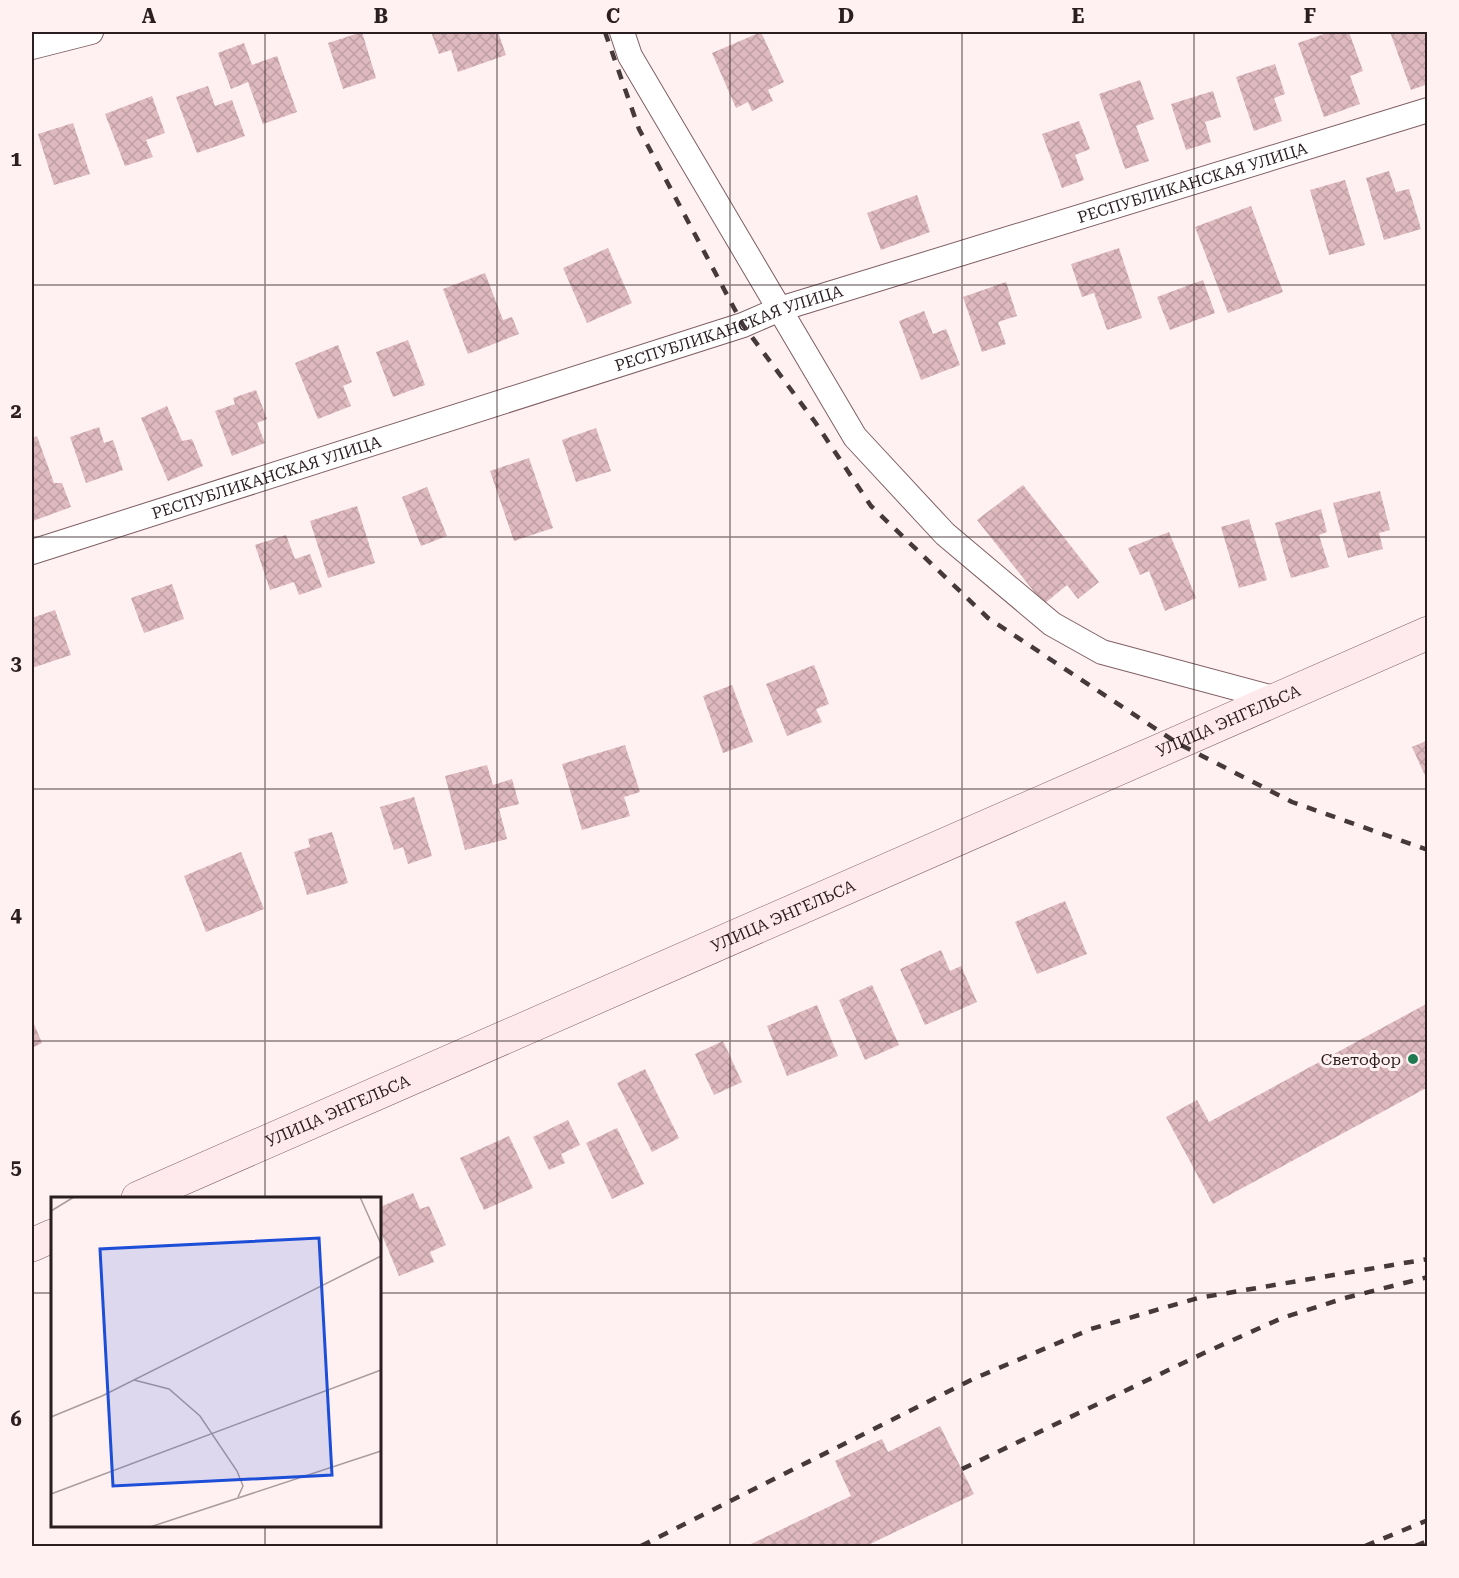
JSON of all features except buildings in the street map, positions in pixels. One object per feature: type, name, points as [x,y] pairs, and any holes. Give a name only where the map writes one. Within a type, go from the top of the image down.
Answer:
[{"type":"street","points":[[32,47],[91,32]]},
{"type":"street","points":[[622,32],[630,56],[855,437],[945,534],[1052,624],[1102,652],[1277,699]]},
{"type":"street","name":"РЕСПУБЛИКАНСКАЯ УЛИЦА","points":[[32,552],[743,325],[780,309],[1428,110]]},
{"type":"street","name":"УЛИЦА ЭНГЕЛЬСА","points":[[140,1197],[1428,633]]},
{"type":"street","points":[[32,1245],[51,1236]]},
{"type":"railway","points":[[605,32],[639,129],[743,325],[815,422],[871,506],[988,618],[1177,743],[1292,802],[1428,850]]},
{"type":"railway","points":[[641,1546],[973,1379],[1091,1329],[1198,1298],[1428,1259]]},
{"type":"railway","points":[[962,1469],[1282,1318],[1345,1298],[1428,1277]]},
{"type":"railway","points":[[1365,1546],[1428,1520]]},
{"type":"railway","points":[[1415,1546],[1428,1541]]},
{"type":"place","name":"Светофор","points":[[1413,1059]]}]
